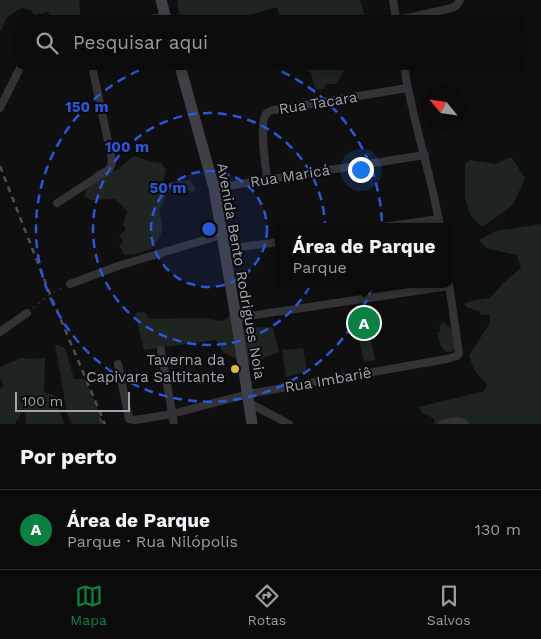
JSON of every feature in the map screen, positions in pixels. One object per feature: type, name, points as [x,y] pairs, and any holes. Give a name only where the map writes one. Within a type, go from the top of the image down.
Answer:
[{"type":"street","points":[[161,0],[165,15]]},
{"type":"street","points":[[393,0],[395,15]]},
{"type":"street","points":[[421,15],[452,8],[460,0]]},
{"type":"street","points":[[0,108],[18,70]]},
{"type":"street","points":[[57,203],[108,170],[111,166],[112,160],[93,70]]},
{"type":"street","name":"Avenida Bento Rodrigues Noia","points":[[181,70],[214,188],[252,424]]},
{"type":"street","points":[[405,70],[407,88],[425,155],[439,223]]},
{"type":"street","name":"Rua Tacara","points":[[267,179],[262,129],[263,119],[267,112],[407,88]]},
{"type":"street","name":"Rua Maricá","points":[[214,188],[425,155]]},
{"type":"street","points":[[70,284],[118,266],[221,235]]},
{"type":"street","points":[[224,250],[275,243]]},
{"type":"street","points":[[236,318],[430,288]]},
{"type":"street","name":"Rua Imbariê","points":[[118,364],[130,420],[135,420],[447,359],[457,356],[459,348],[449,288]]},
{"type":"street","points":[[0,332],[27,313]]},
{"type":"street","points":[[161,350],[174,424]]},
{"type":"street","points":[[248,398],[289,424]]},
{"type":"street","points":[[442,424],[459,421],[465,424]]},
{"type":"path","points":[[27,313],[50,294],[70,284]]},
{"type":"shaded area","points":[[0,0],[79,0],[81,15],[50,15],[48,12],[34,15],[31,10],[22,8],[6,18],[0,31]]},
{"type":"shaded area","points":[[177,0],[360,0],[365,15],[280,15],[277,7],[250,15],[179,15]]},
{"type":"shaded area","points":[[307,70],[343,70],[336,84],[326,84],[323,89],[319,90],[315,88],[311,73]]},
{"type":"shaded area","points":[[135,156],[161,163],[166,169],[163,182],[190,180],[196,189],[193,193],[186,189],[171,190],[165,195],[159,209],[162,230],[152,249],[124,255],[119,246],[123,241],[119,235],[126,230],[123,225],[127,212],[114,199],[91,200],[84,196],[96,171],[106,168],[115,171]]},
{"type":"shaded area","points":[[511,157],[525,178],[513,205],[482,227],[470,215],[465,197],[465,164],[470,160],[495,164]]},
{"type":"shaded area","points":[[541,224],[541,424],[434,424],[435,419],[421,412],[419,407],[484,391],[487,384],[474,370],[469,355],[490,323],[490,315],[481,315],[479,311],[466,307],[464,304],[490,298],[503,283],[521,268],[517,255],[486,248],[479,240],[496,231]]},
{"type":"shaded area","points":[[368,306],[372,333],[360,335],[356,308]]},
{"type":"shaded area","points":[[144,312],[150,319],[201,318],[223,321],[230,315],[236,333],[259,327],[273,328],[279,352],[249,364],[224,353],[216,340],[144,350],[135,313]]},
{"type":"shaded area","points":[[443,322],[452,329],[457,347],[451,352],[446,352],[441,346],[437,333],[441,332],[439,327]]},
{"type":"shaded area","points":[[370,336],[375,360],[364,362],[359,339]]},
{"type":"shaded area","points":[[55,344],[65,348],[74,379],[85,379],[104,424],[72,424],[67,413]]},
{"type":"shaded area","points":[[303,348],[307,372],[286,377],[282,350]]},
{"type":"shaded area","points":[[23,357],[27,359],[45,358],[44,392],[55,396],[64,424],[26,424],[24,409],[15,424],[0,424],[0,389],[4,386],[0,378],[0,367]]},
{"type":"waterway","points":[[100,419],[103,424]]},
{"type":"railway","points":[[0,166],[50,294],[105,424]]},
{"type":"place","name":"Área de Parque","points":[[364,323]]},
{"type":"place","name":"Taverna da Capivara Saltitante","points":[[235,369]]}]
